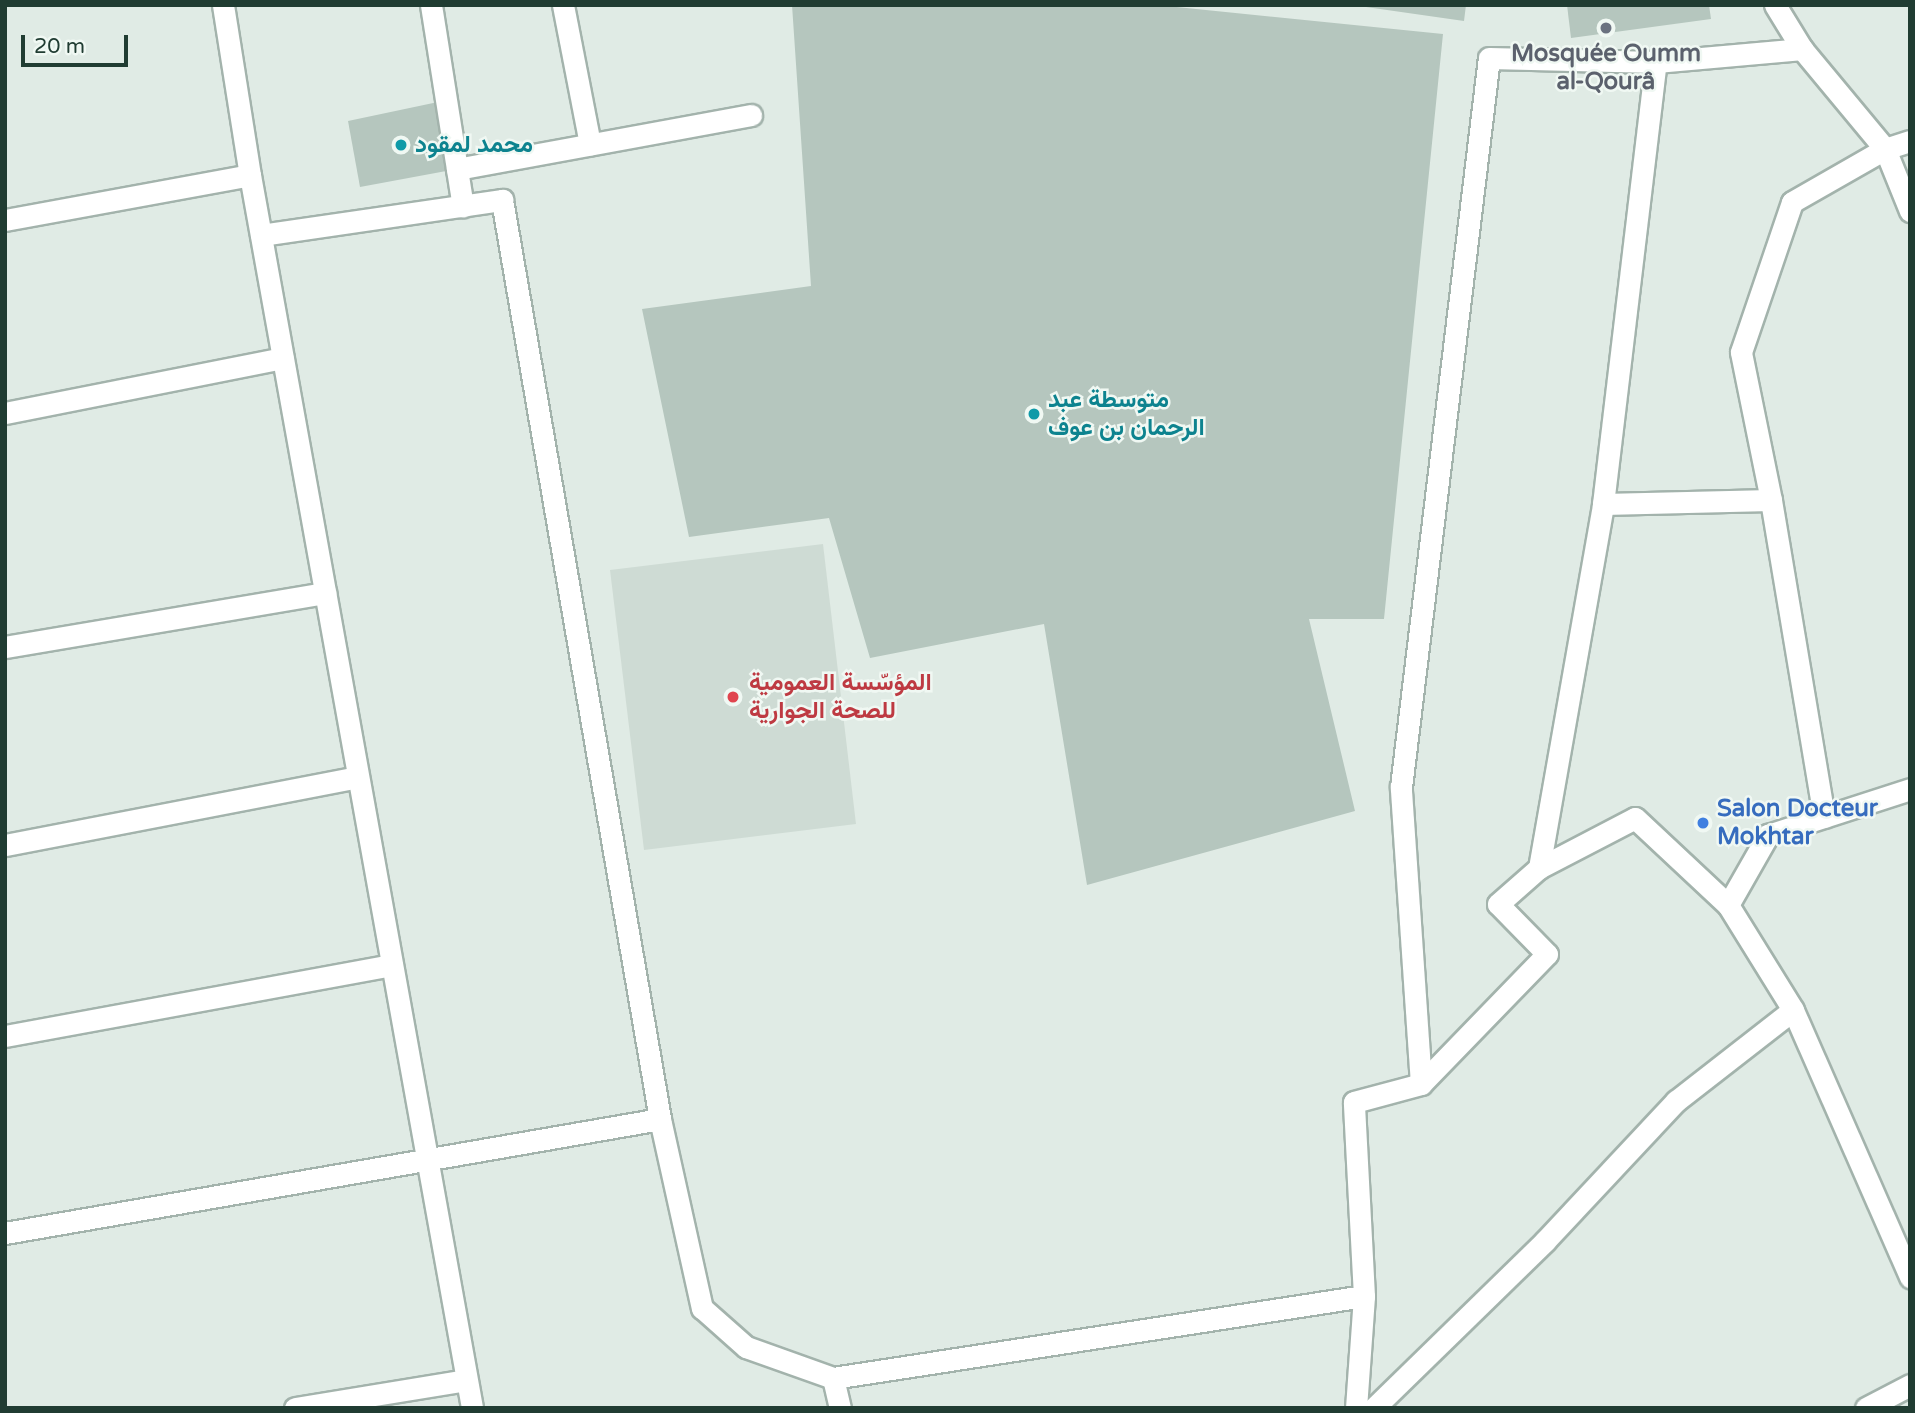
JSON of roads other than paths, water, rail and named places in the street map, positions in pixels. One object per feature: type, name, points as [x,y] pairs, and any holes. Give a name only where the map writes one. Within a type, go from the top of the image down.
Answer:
[{"type":"street","points":[[223,5],[250,175],[472,1408]]},
{"type":"street","points":[[431,5],[463,206]]},
{"type":"street","points":[[563,5],[590,144]]},
{"type":"street","points":[[1775,5],[1802,49],[1885,149],[1910,211]]},
{"type":"street","points":[[1421,1084],[1401,787],[1489,58],[1656,62],[1802,49]]},
{"type":"street","points":[[1539,868],[1603,504],[1656,62]]},
{"type":"street","points":[[457,169],[751,115]]},
{"type":"street","points":[[1824,817],[1771,499],[1741,352],[1792,202],[1885,149],[1910,141]]},
{"type":"street","points":[[497,162],[660,1119],[702,1308],[746,1347],[833,1378],[1364,1296]]},
{"type":"street","points":[[5,220],[250,175]]},
{"type":"street","points":[[261,235],[502,200]]},
{"type":"street","points":[[5,413],[283,358]]},
{"type":"street","points":[[1603,504],[1771,499]]},
{"type":"street","points":[[5,648],[325,593]]},
{"type":"street","points":[[5,845],[358,777]]},
{"type":"street","points":[[1728,905],[1768,835],[1910,789]]},
{"type":"street","points":[[1356,1408],[1364,1296],[1354,1102],[1421,1084],[1547,954],[1498,904],[1539,868],[1635,818],[1728,905],[1793,1010],[1910,1277]]},
{"type":"street","points":[[5,1036],[392,965]]},
{"type":"street","points":[[1374,1408],[1545,1241],[1676,1101],[1793,1010]]},
{"type":"street","points":[[5,1233],[660,1119]]},
{"type":"street","points":[[833,1378],[840,1408]]},
{"type":"street","points":[[295,1408],[467,1380]]},
{"type":"street","points":[[1866,1408],[1910,1385]]},
{"type":"place","name":"Mosquée Oumm al-Qourâ","points":[[1606,28]]},
{"type":"place","name":"محمد لمقود","points":[[401,145]]},
{"type":"place","name":"متوسطة عبد الرحمان بن عوف","points":[[1034,414]]},
{"type":"place","name":"المؤسّسة العمومية للصحة الجوارية","points":[[733,697]]},
{"type":"place","name":"Salon Docteur Mokhtar","points":[[1703,823]]}]
